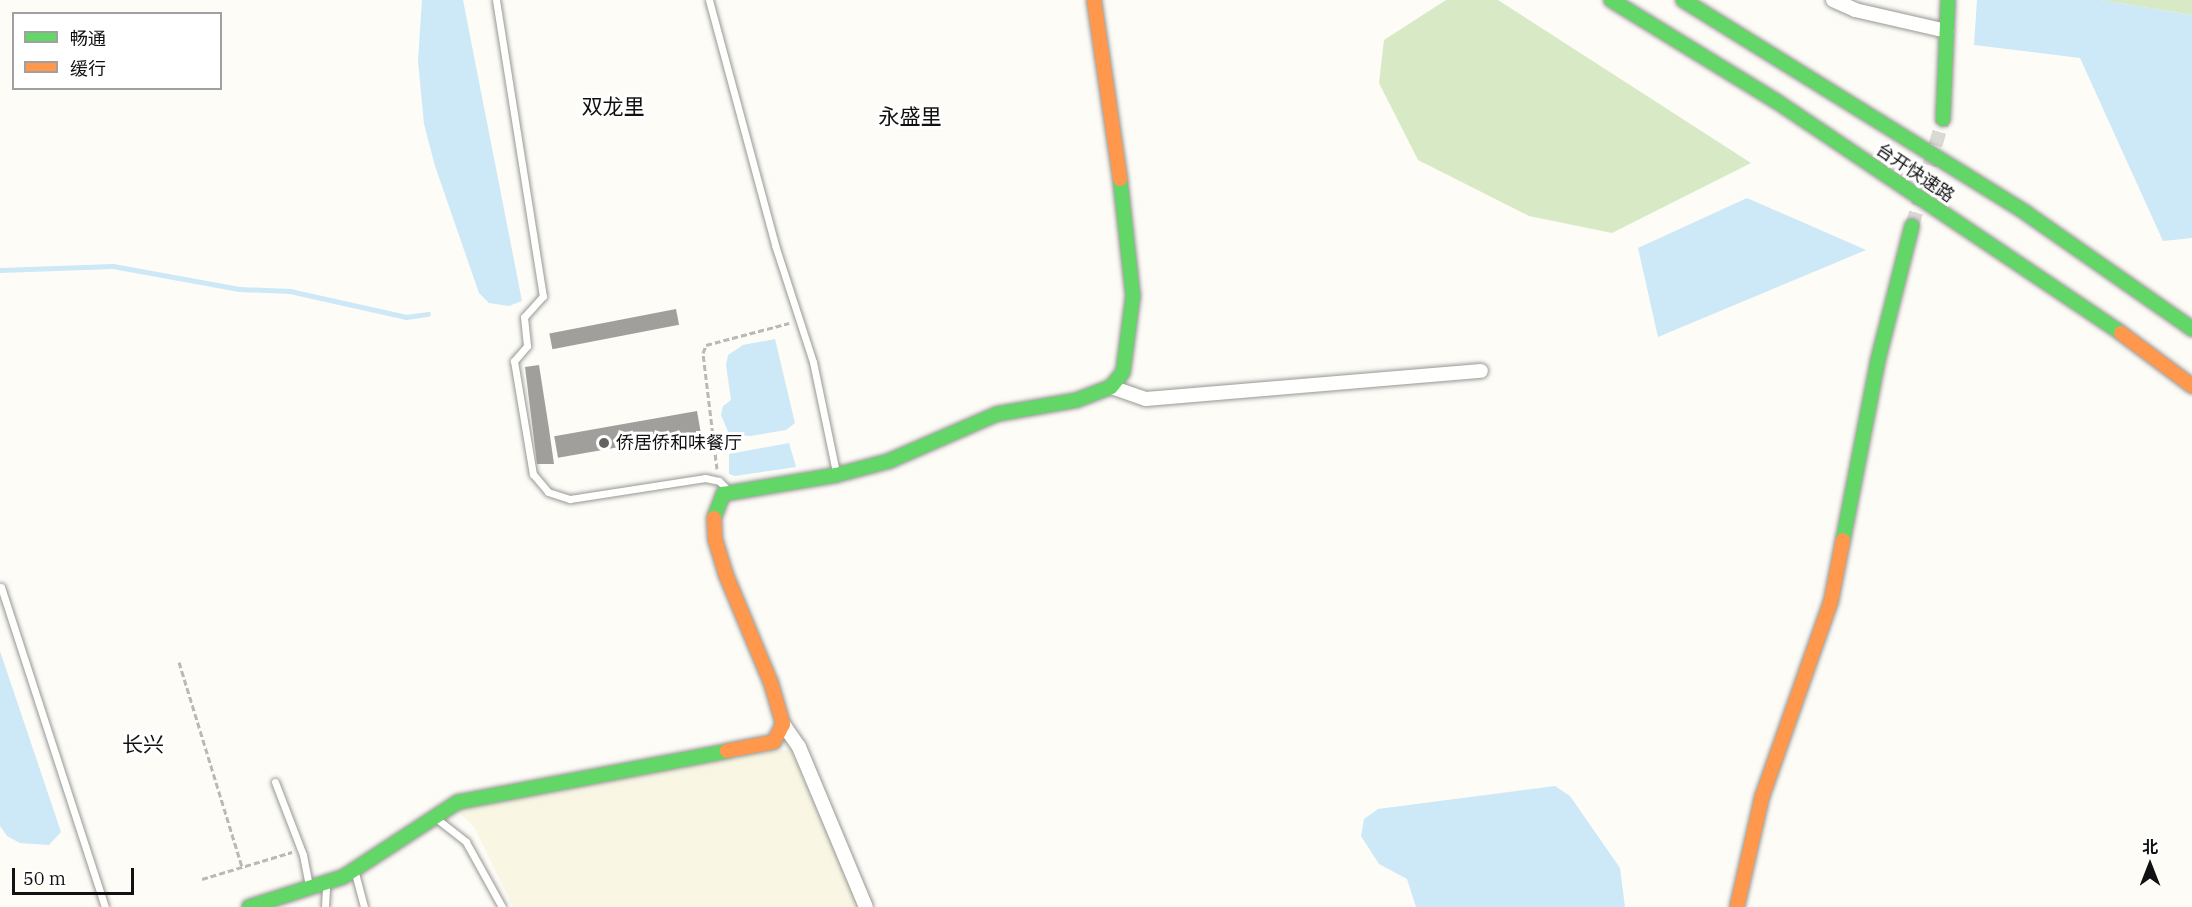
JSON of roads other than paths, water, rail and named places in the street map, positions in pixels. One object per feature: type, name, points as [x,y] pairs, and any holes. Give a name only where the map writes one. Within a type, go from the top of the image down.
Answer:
[{"type":"main road","points":[[249,907],[326,883],[355,871],[432,816],[458,802],[540,784],[761,747],[774,742],[783,724],[771,683],[726,575],[715,539],[716,505],[729,491],[836,475],[889,461],[997,414],[1077,400],[1110,387],[1123,372],[1133,296],[1129,237],[1094,0]]},
{"type":"main road","name":"台开快速路","points":[[1611,0],[1776,101],[2166,363],[2192,386]]},
{"type":"main road","name":"台开快速路","points":[[1683,0],[2026,213],[2192,329]]},
{"type":"main road","points":[[1943,119],[1948,0]]},
{"type":"main road","points":[[1737,907],[1762,797],[1831,601],[1878,360],[1912,226]]},
{"type":"street","points":[[1833,0],[1855,10],[1947,31]]},
{"type":"street","points":[[1110,387],[1146,399],[1480,371]]},
{"type":"street","points":[[783,724],[799,747],[866,907]]},
{"type":"lane","points":[[496,0],[543,296],[524,318],[527,346],[514,361],[532,474],[548,492],[570,499],[705,478],[714,480],[729,491]]},
{"type":"lane","points":[[709,0],[813,362],[836,475]]},
{"type":"lane","points":[[1,587],[105,907]]},
{"type":"lane","points":[[275,782],[300,849],[309,887]]},
{"type":"lane","points":[[432,816],[466,842],[502,907]]},
{"type":"lane","points":[[355,871],[364,907]]},
{"type":"lane","points":[[325,907],[326,883]]},
{"type":"water","points":[[422,0],[463,0],[522,301],[509,306],[489,303],[479,293],[435,166],[424,124],[418,61]]},
{"type":"water","points":[[1977,0],[2100,0],[2192,15],[2192,238],[2163,241],[2080,58],[1974,45]]},
{"type":"water","points":[[1747,198],[1866,250],[1658,337],[1638,248]]},
{"type":"water","points":[[775,339],[795,423],[786,430],[750,436],[729,434],[721,415],[723,406],[731,400],[726,365],[728,355],[743,345]]},
{"type":"water","points":[[789,443],[796,467],[735,476],[729,474],[729,454]]},
{"type":"water","points":[[0,651],[61,832],[49,845],[20,843],[7,836],[0,826]]},
{"type":"water","points":[[1555,786],[1570,796],[1620,868],[1625,907],[1416,907],[1407,879],[1379,864],[1361,836],[1364,819],[1378,809]]},
{"type":"waterway","points":[[0,270],[113,266],[239,289],[290,291],[406,317],[428,314]]},
{"type":"tunnel","points":[[1912,226],[1943,119]]},
{"type":"place","name":"侨居侨和味餐厅","points":[[604,443]]},
{"type":"district","name":"双龙里","points":[[613,106]]},
{"type":"district","name":"永盛里","points":[[910,116]]},
{"type":"district","name":"长兴","points":[[143,744]]}]
